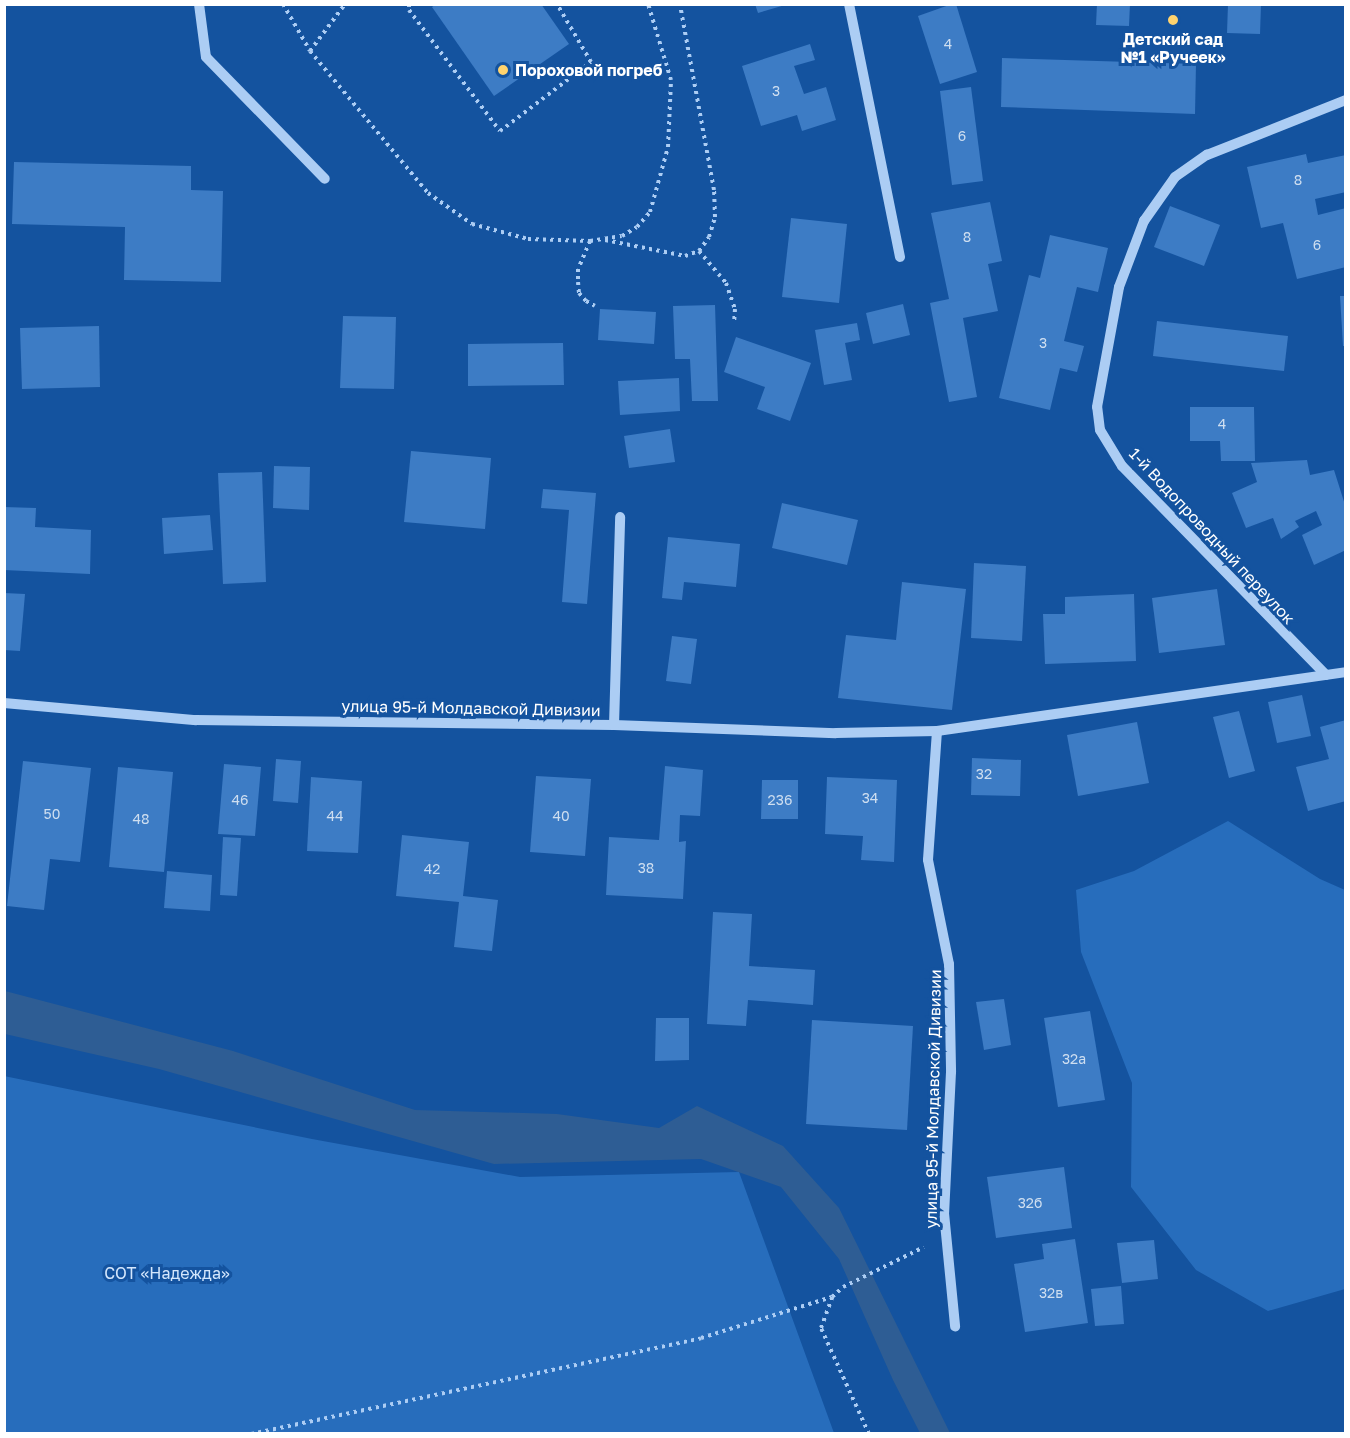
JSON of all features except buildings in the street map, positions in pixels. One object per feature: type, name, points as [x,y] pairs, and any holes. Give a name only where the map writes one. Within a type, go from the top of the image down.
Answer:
[{"type":"street","points":[[199,4],[206,57],[325,179]]},
{"type":"street","points":[[849,4],[900,257]]},
{"type":"street","name":"1-й Водопроводный переулок","points":[[1326,675],[1122,466],[1100,430],[1097,407],[1119,286],[1144,221],[1175,177],[1207,155],[1346,100]]},
{"type":"street","points":[[614,725],[620,517]]},
{"type":"street","name":"улица 95-й Молдавской Дивизии","points":[[4,703],[196,720],[614,725],[836,733],[937,731],[1346,672]]},
{"type":"street","name":"улица 95-й Молдавской Дивизии","points":[[937,731],[928,860],[949,964],[951,1072],[944,1213],[955,1326]]},
{"type":"path","points":[[283,4],[310,51],[428,193],[472,224],[528,239],[590,241],[622,236],[637,227],[650,212],[668,147],[671,80],[648,4]]},
{"type":"path","points":[[310,51],[345,4]]},
{"type":"path","points":[[409,4],[409,10],[500,131],[591,62],[557,4]]},
{"type":"path","points":[[601,239],[685,256],[699,251],[709,237],[715,217],[714,190],[680,4]]},
{"type":"path","points":[[590,241],[578,269],[578,282],[579,293],[595,306]]},
{"type":"path","points":[[699,251],[726,283],[735,309],[734,323]]},
{"type":"path","points":[[251,1434],[701,1338],[832,1297],[843,1287],[946,1237]]},
{"type":"path","points":[[832,1297],[821,1328],[869,1434]]},
{"type":"green space","points":[[1228,821],[1320,879],[1345,890],[1345,1289],[1268,1311],[1196,1270],[1131,1187],[1132,1083],[1081,952],[1076,890],[1134,871]]},
{"type":"green space","name":"СОТ «Надежда»","points":[[4,1076],[312,1139],[520,1177],[739,1172],[834,1433],[5,1433]]},
{"type":"shaded area","points":[[5,991],[233,1051],[415,1110],[557,1114],[659,1128],[697,1106],[783,1146],[839,1208],[950,1433],[920,1433],[893,1380],[839,1259],[781,1187],[701,1159],[494,1164],[159,1069],[5,1034]]},
{"type":"place","name":"Детский сад №1 «Ручеек»","points":[[1173,20]]},
{"type":"place","name":"Пороховой погреб","points":[[503,70]]}]
